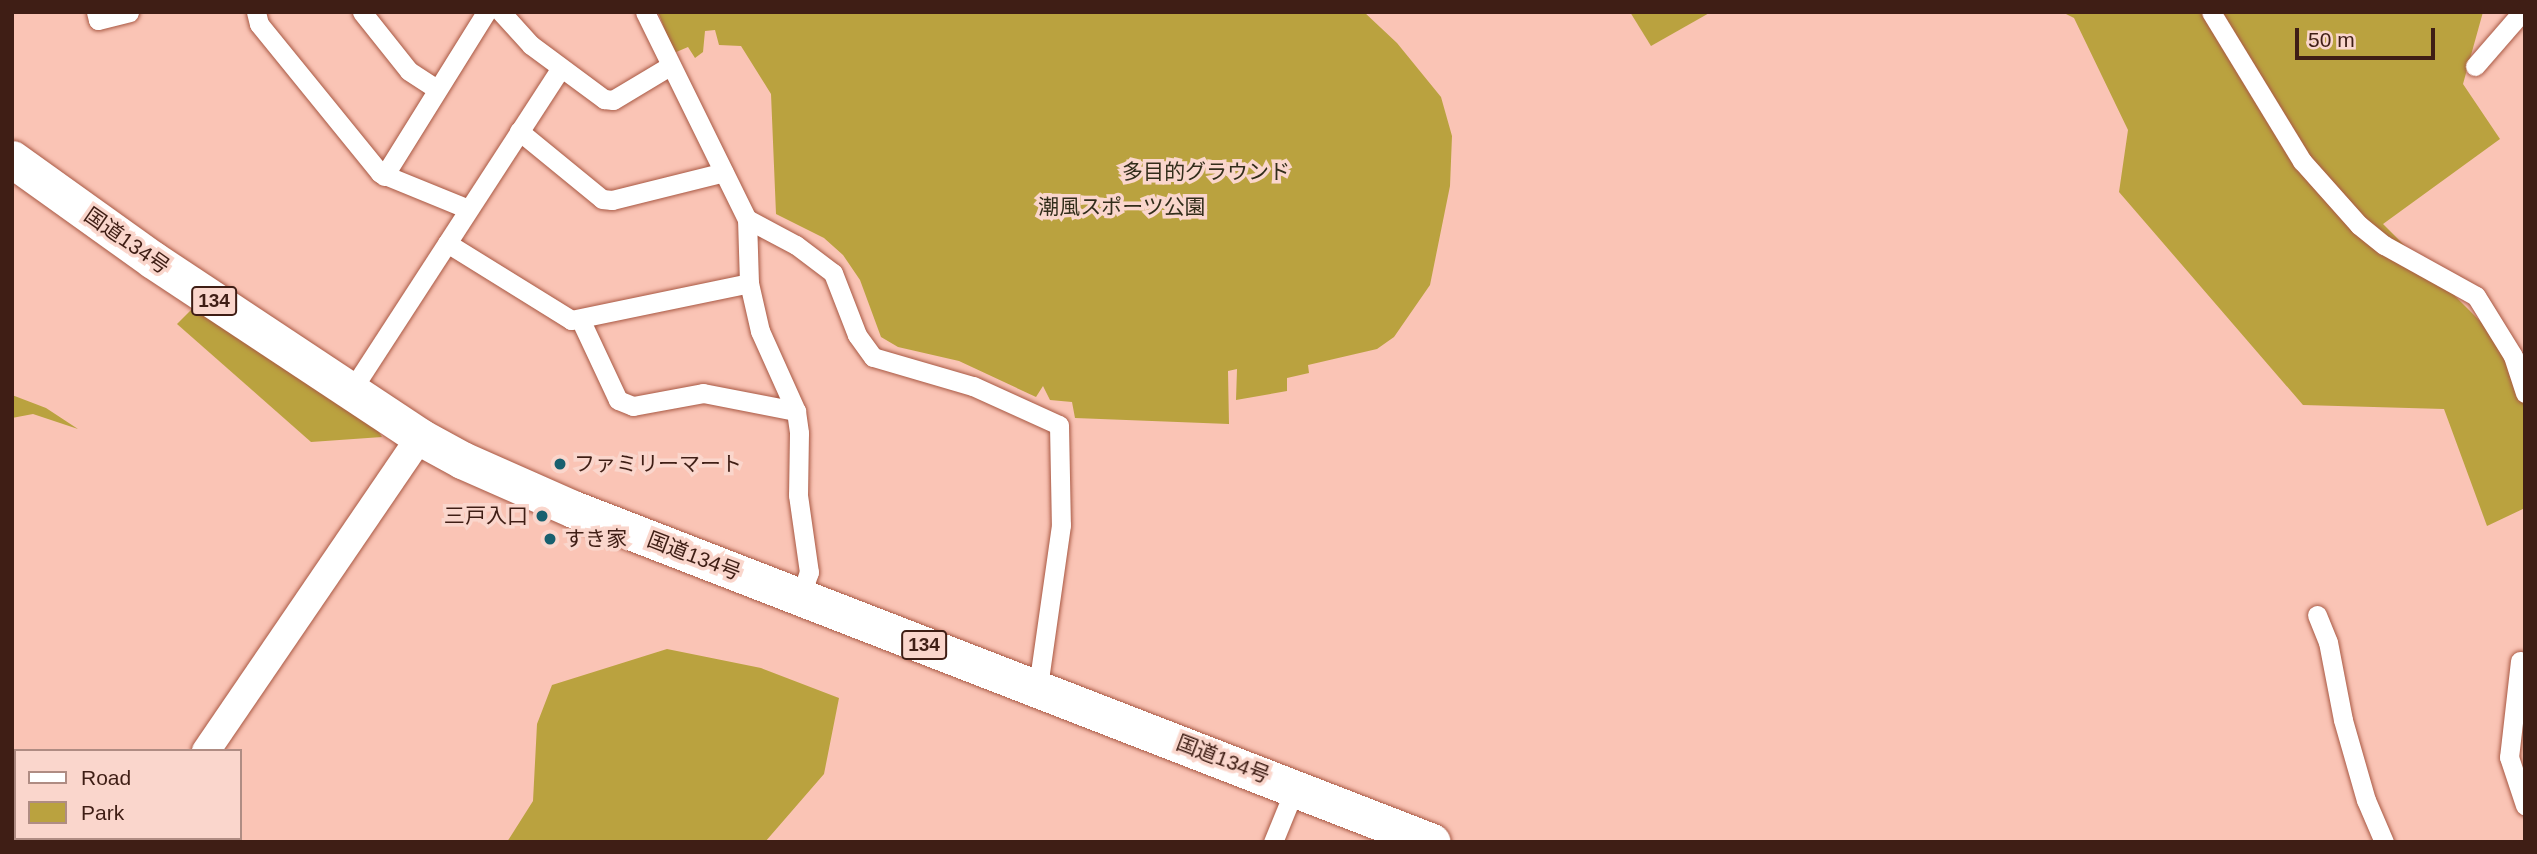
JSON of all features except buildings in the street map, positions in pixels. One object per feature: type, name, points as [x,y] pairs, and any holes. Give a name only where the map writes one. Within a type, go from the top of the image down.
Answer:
[{"type":"highway","name":"国道134号","points":[[12,159],[153,260],[420,437],[573,509],[1038,687],[1432,842]]},
{"type":"street","points":[[96,12],[98,20],[129,12]]},
{"type":"street","points":[[256,12],[259,24],[384,176],[468,209]]},
{"type":"street","points":[[362,12],[409,71],[437,89]]},
{"type":"street","points":[[384,176],[486,12]]},
{"type":"street","points":[[501,12],[560,69],[604,99],[613,100],[668,67]]},
{"type":"street","points":[[645,12],[668,67],[747,219],[749,284],[765,346],[796,411],[798,495],[809,572],[800,597]]},
{"type":"street","points":[[2211,12],[2302,161],[2359,225],[2384,245],[2476,296],[2513,356],[2525,393]]},
{"type":"street","points":[[2475,65],[2522,12]]},
{"type":"street","points":[[351,391],[560,69]]},
{"type":"street","points":[[519,131],[602,199],[612,200],[724,172]]},
{"type":"street","points":[[747,219],[796,245],[832,273],[856,335],[873,357],[973,386],[1059,425],[1061,525],[1038,687]]},
{"type":"street","points":[[447,243],[571,320],[581,321],[749,284]]},
{"type":"street","points":[[581,321],[618,400],[633,406],[703,393],[796,411]]},
{"type":"street","points":[[207,749],[420,437]]},
{"type":"street","points":[[2317,615],[2328,642],[2343,720],[2366,800],[2384,842]]},
{"type":"street","points":[[2520,661],[2509,757],[2525,805]]},
{"type":"street","points":[[1273,842],[1295,788]]},
{"type":"green space","name":"潮風スポーツ公園","points":[[658,12],[1364,12],[1397,43],[1441,97],[1452,136],[1450,186],[1430,285],[1394,337],[1377,349],[1308,365],[1309,373],[1287,378],[1287,391],[1236,400],[1237,369],[1228,371],[1229,424],[1075,418],[1072,402],[1050,400],[1043,386],[1036,397],[959,361],[898,347],[881,337],[860,280],[843,255],[824,238],[776,214],[771,94],[741,46],[719,45],[715,30],[705,31],[703,52],[695,58],[688,47],[674,53]]},
{"type":"green space","points":[[1630,12],[1711,12],[1651,46]]},
{"type":"green space","points":[[2062,12],[2483,12],[2463,84],[2500,139],[2383,224],[2498,339],[2525,406],[2525,508],[2487,526],[2444,409],[2303,405],[2119,192],[2128,130],[2074,18]]},
{"type":"green space","points":[[197,304],[374,424],[382,437],[311,442],[177,324]]},
{"type":"green space","points":[[12,395],[46,408],[78,429],[33,414],[12,418]]},
{"type":"green space","points":[[667,649],[761,668],[839,698],[824,774],[765,842],[507,842],[533,801],[537,724],[552,685]]},
{"type":"place","name":"ファミリーマート","points":[[560,464]]},
{"type":"place","name":"三戸入口","points":[[542,516]]},
{"type":"place","name":"すき家","points":[[550,539]]},
{"type":"park label","name":"多目的グラウンド","points":[[1206,172]]}]
